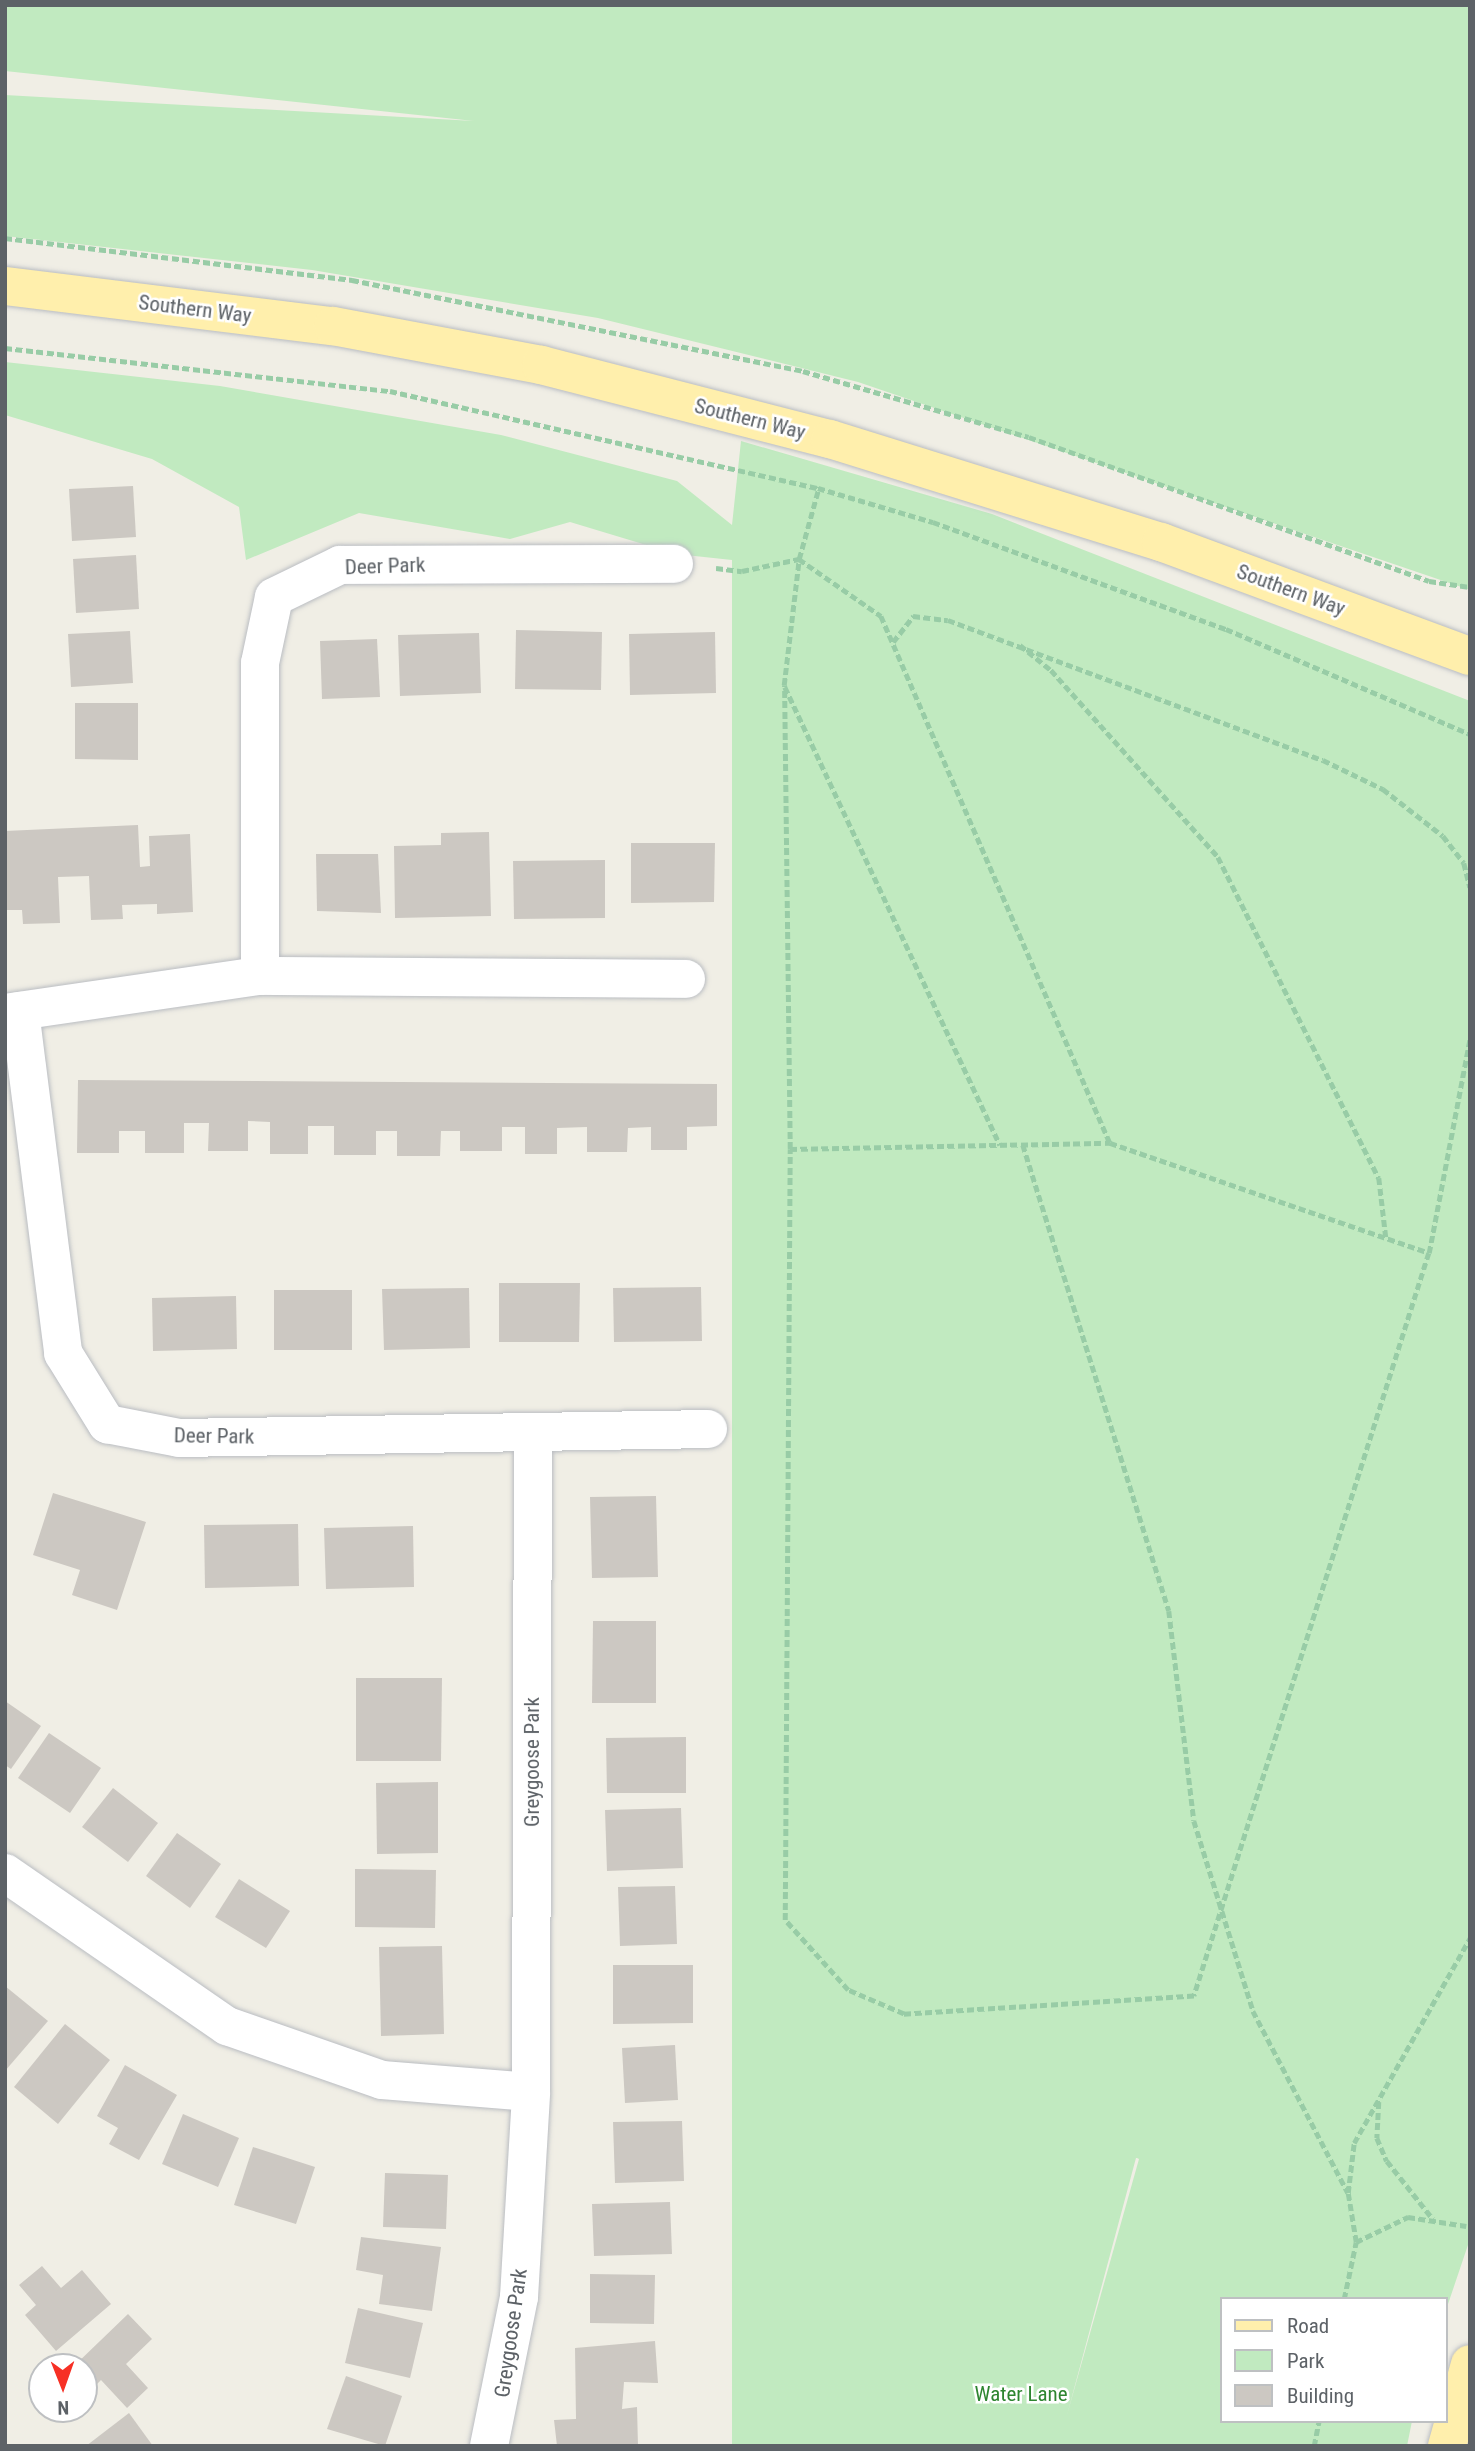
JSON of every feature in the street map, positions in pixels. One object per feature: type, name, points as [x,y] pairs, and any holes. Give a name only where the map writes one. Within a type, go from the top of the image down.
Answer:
[{"type":"main road","name":"Southern Way","points":[[5,286],[333,326],[541,365],[830,439],[1161,542],[1470,656]]},
{"type":"main road","points":[[1447,2446],[1470,2364]]},
{"type":"street","name":"Deer Park","points":[[260,975],[260,663],[274,597],[340,565],[674,564]]},
{"type":"street","name":"Deer Park","points":[[686,979],[260,975],[13,1012],[63,1353],[107,1424],[179,1438],[708,1429]]},
{"type":"street","name":"Greygoose Park","points":[[489,2446],[519,2297],[531,2092],[533,1432]]},
{"type":"street","points":[[5,1873],[227,2026],[382,2080],[531,2092]]},
{"type":"path","points":[[5,348],[390,391],[818,488],[933,522],[1226,629],[1470,734]]},
{"type":"path","points":[[818,488],[799,559],[784,685],[790,1149],[785,1920],[848,1990],[904,2014],[1194,1996],[1429,1253],[1470,1038]]},
{"type":"path","points":[[674,564],[742,571],[799,559],[881,615],[1110,1143]]},
{"type":"path","points":[[893,642],[913,616],[948,620],[1323,760],[1383,789],[1443,836],[1464,863],[1470,887]]},
{"type":"path","points":[[1020,645],[1051,670],[1218,857],[1380,1178],[1386,1238]]},
{"type":"path","points":[[784,685],[1000,1145]]},
{"type":"path","points":[[790,1149],[1110,1143],[1429,1253]]},
{"type":"path","points":[[1023,1145],[1169,1611],[1194,1821],[1222,1912],[1253,2011],[1348,2193]]},
{"type":"path","points":[[1344,2297],[1356,2242],[1348,2193],[1354,2143],[1470,1938]]},
{"type":"path","points":[[1379,2098],[1377,2138],[1387,2161],[1433,2219]]},
{"type":"path","points":[[1356,2242],[1408,2217],[1466,2226]]},
{"type":"path","points":[[1314,2446],[1319,2423]]},
{"type":"green space","points":[[5,5],[1470,5],[1470,590],[858,382],[598,318],[312,270],[5,236],[5,95],[474,121],[5,71]]},
{"type":"green space","name":"Water Lane","points":[[5,362],[220,386],[501,435],[677,481],[732,525],[741,441],[992,514],[1470,701],[1470,2239],[1447,2307],[1447,2297],[1220,2297],[1220,2423],[1412,2423],[1407,2446],[732,2446],[732,560],[676,554],[570,522],[510,539],[359,513],[246,560],[239,507],[152,459],[5,415]],"holes":[[[1136,2158],[1139,2159],[1067,2415]]]},
{"type":"building","points":[[133,486],[136,537],[72,541],[69,489]]},
{"type":"building","points":[[136,555],[139,609],[76,613],[73,559]]},
{"type":"building","points":[[516,630],[602,632],[601,690],[515,689]]},
{"type":"building","points":[[130,631],[133,683],[71,687],[68,634]]},
{"type":"building","points":[[715,632],[716,693],[630,695],[629,634]]},
{"type":"building","points":[[479,633],[481,693],[400,696],[398,635]]},
{"type":"building","points":[[377,639],[380,697],[322,699],[320,641]]},
{"type":"building","points":[[75,703],[138,703],[138,760],[75,759]]},
{"type":"building","points":[[138,825],[140,867],[150,866],[149,836],[190,834],[193,912],[157,914],[157,904],[122,905],[123,919],[91,920],[89,876],[58,877],[60,923],[23,924],[22,910],[5,910],[5,831]]},
{"type":"building","points":[[489,832],[491,916],[395,918],[394,846],[441,845],[441,833]]},
{"type":"building","points":[[631,843],[715,843],[714,902],[631,903]]},
{"type":"building","points":[[316,854],[378,854],[381,913],[317,911]]},
{"type":"building","points":[[605,860],[605,918],[514,919],[513,861]]},
{"type":"building","points":[[78,1080],[717,1084],[717,1126],[687,1127],[687,1150],[651,1150],[651,1127],[628,1128],[627,1152],[587,1152],[587,1127],[557,1128],[557,1154],[525,1154],[525,1127],[502,1127],[502,1151],[460,1151],[460,1131],[441,1131],[440,1156],[397,1156],[397,1131],[376,1131],[376,1155],[334,1155],[334,1126],[308,1126],[308,1154],[270,1154],[270,1122],[248,1121],[248,1151],[208,1151],[209,1123],[184,1123],[184,1153],[145,1153],[145,1131],[119,1131],[119,1153],[77,1153]]},
{"type":"building","points":[[499,1283],[580,1283],[579,1342],[499,1342]]},
{"type":"building","points":[[701,1287],[702,1341],[614,1342],[613,1288]]},
{"type":"building","points":[[469,1288],[470,1348],[384,1350],[382,1289]]},
{"type":"building","points":[[274,1290],[352,1290],[352,1350],[274,1350]]},
{"type":"building","points":[[236,1296],[237,1349],[153,1351],[152,1298]]},
{"type":"building","points":[[53,1493],[146,1522],[117,1610],[72,1595],[80,1570],[33,1555]]},
{"type":"building","points":[[656,1496],[658,1577],[592,1578],[590,1497]]},
{"type":"building","points":[[298,1524],[299,1586],[205,1588],[204,1525]]},
{"type":"building","points":[[413,1526],[414,1587],[326,1589],[324,1528]]},
{"type":"building","points":[[593,1621],[656,1621],[656,1703],[592,1703]]},
{"type":"building","points":[[356,1678],[442,1678],[441,1761],[356,1761]]},
{"type":"building","points":[[5,1701],[41,1726],[11,1769],[5,1765]]},
{"type":"building","points":[[49,1733],[101,1768],[70,1813],[18,1778]]},
{"type":"building","points":[[686,1737],[686,1793],[607,1793],[606,1738]]},
{"type":"building","points":[[438,1782],[438,1853],[377,1854],[376,1783]]},
{"type":"building","points":[[113,1788],[158,1823],[128,1862],[82,1827]]},
{"type":"building","points":[[681,1808],[683,1868],[607,1871],[605,1810]]},
{"type":"building","points":[[177,1833],[221,1864],[190,1908],[146,1876]]},
{"type":"building","points":[[355,1869],[436,1870],[435,1928],[355,1927]]},
{"type":"building","points":[[239,1879],[290,1911],[266,1948],[215,1917]]},
{"type":"building","points":[[675,1886],[677,1944],[620,1946],[618,1887]]},
{"type":"building","points":[[442,1946],[444,2034],[381,2036],[379,1947]]},
{"type":"building","points":[[613,1965],[693,1965],[693,2023],[613,2024]]},
{"type":"building","points":[[5,1986],[48,2021],[5,2071]]},
{"type":"building","points":[[65,2024],[110,2060],[58,2124],[14,2087]]},
{"type":"building","points":[[675,2045],[678,2100],[625,2103],[622,2048]]},
{"type":"building","points":[[125,2065],[177,2095],[139,2160],[109,2144],[118,2128],[97,2116]]},
{"type":"building","points":[[183,2114],[239,2138],[218,2187],[162,2164]]},
{"type":"building","points":[[682,2121],[684,2181],[615,2183],[613,2122]]},
{"type":"building","points":[[253,2147],[315,2167],[296,2224],[234,2205]]},
{"type":"building","points":[[385,2173],[448,2175],[446,2229],[383,2227]]},
{"type":"building","points":[[670,2202],[672,2254],[594,2256],[592,2204]]},
{"type":"building","points":[[361,2237],[441,2247],[432,2311],[379,2304],[383,2275],[356,2270]]},
{"type":"building","points":[[42,2266],[61,2288],[82,2270],[111,2304],[56,2351],[25,2315],[36,2305],[19,2285]]},
{"type":"building","points":[[590,2274],[655,2275],[654,2324],[590,2323]]},
{"type":"building","points":[[358,2308],[423,2323],[410,2378],[345,2363]]},
{"type":"building","points":[[128,2314],[152,2339],[126,2364],[148,2388],[127,2408],[101,2380],[98,2383],[98,2353],[88,2353]]},
{"type":"building","points":[[655,2341],[658,2383],[624,2382],[622,2409],[637,2407],[638,2446],[557,2446],[554,2420],[576,2419],[575,2348]]},
{"type":"building","points":[[346,2376],[402,2396],[385,2446],[327,2429]]},
{"type":"building","points":[[129,2413],[153,2446],[86,2446]]}]
